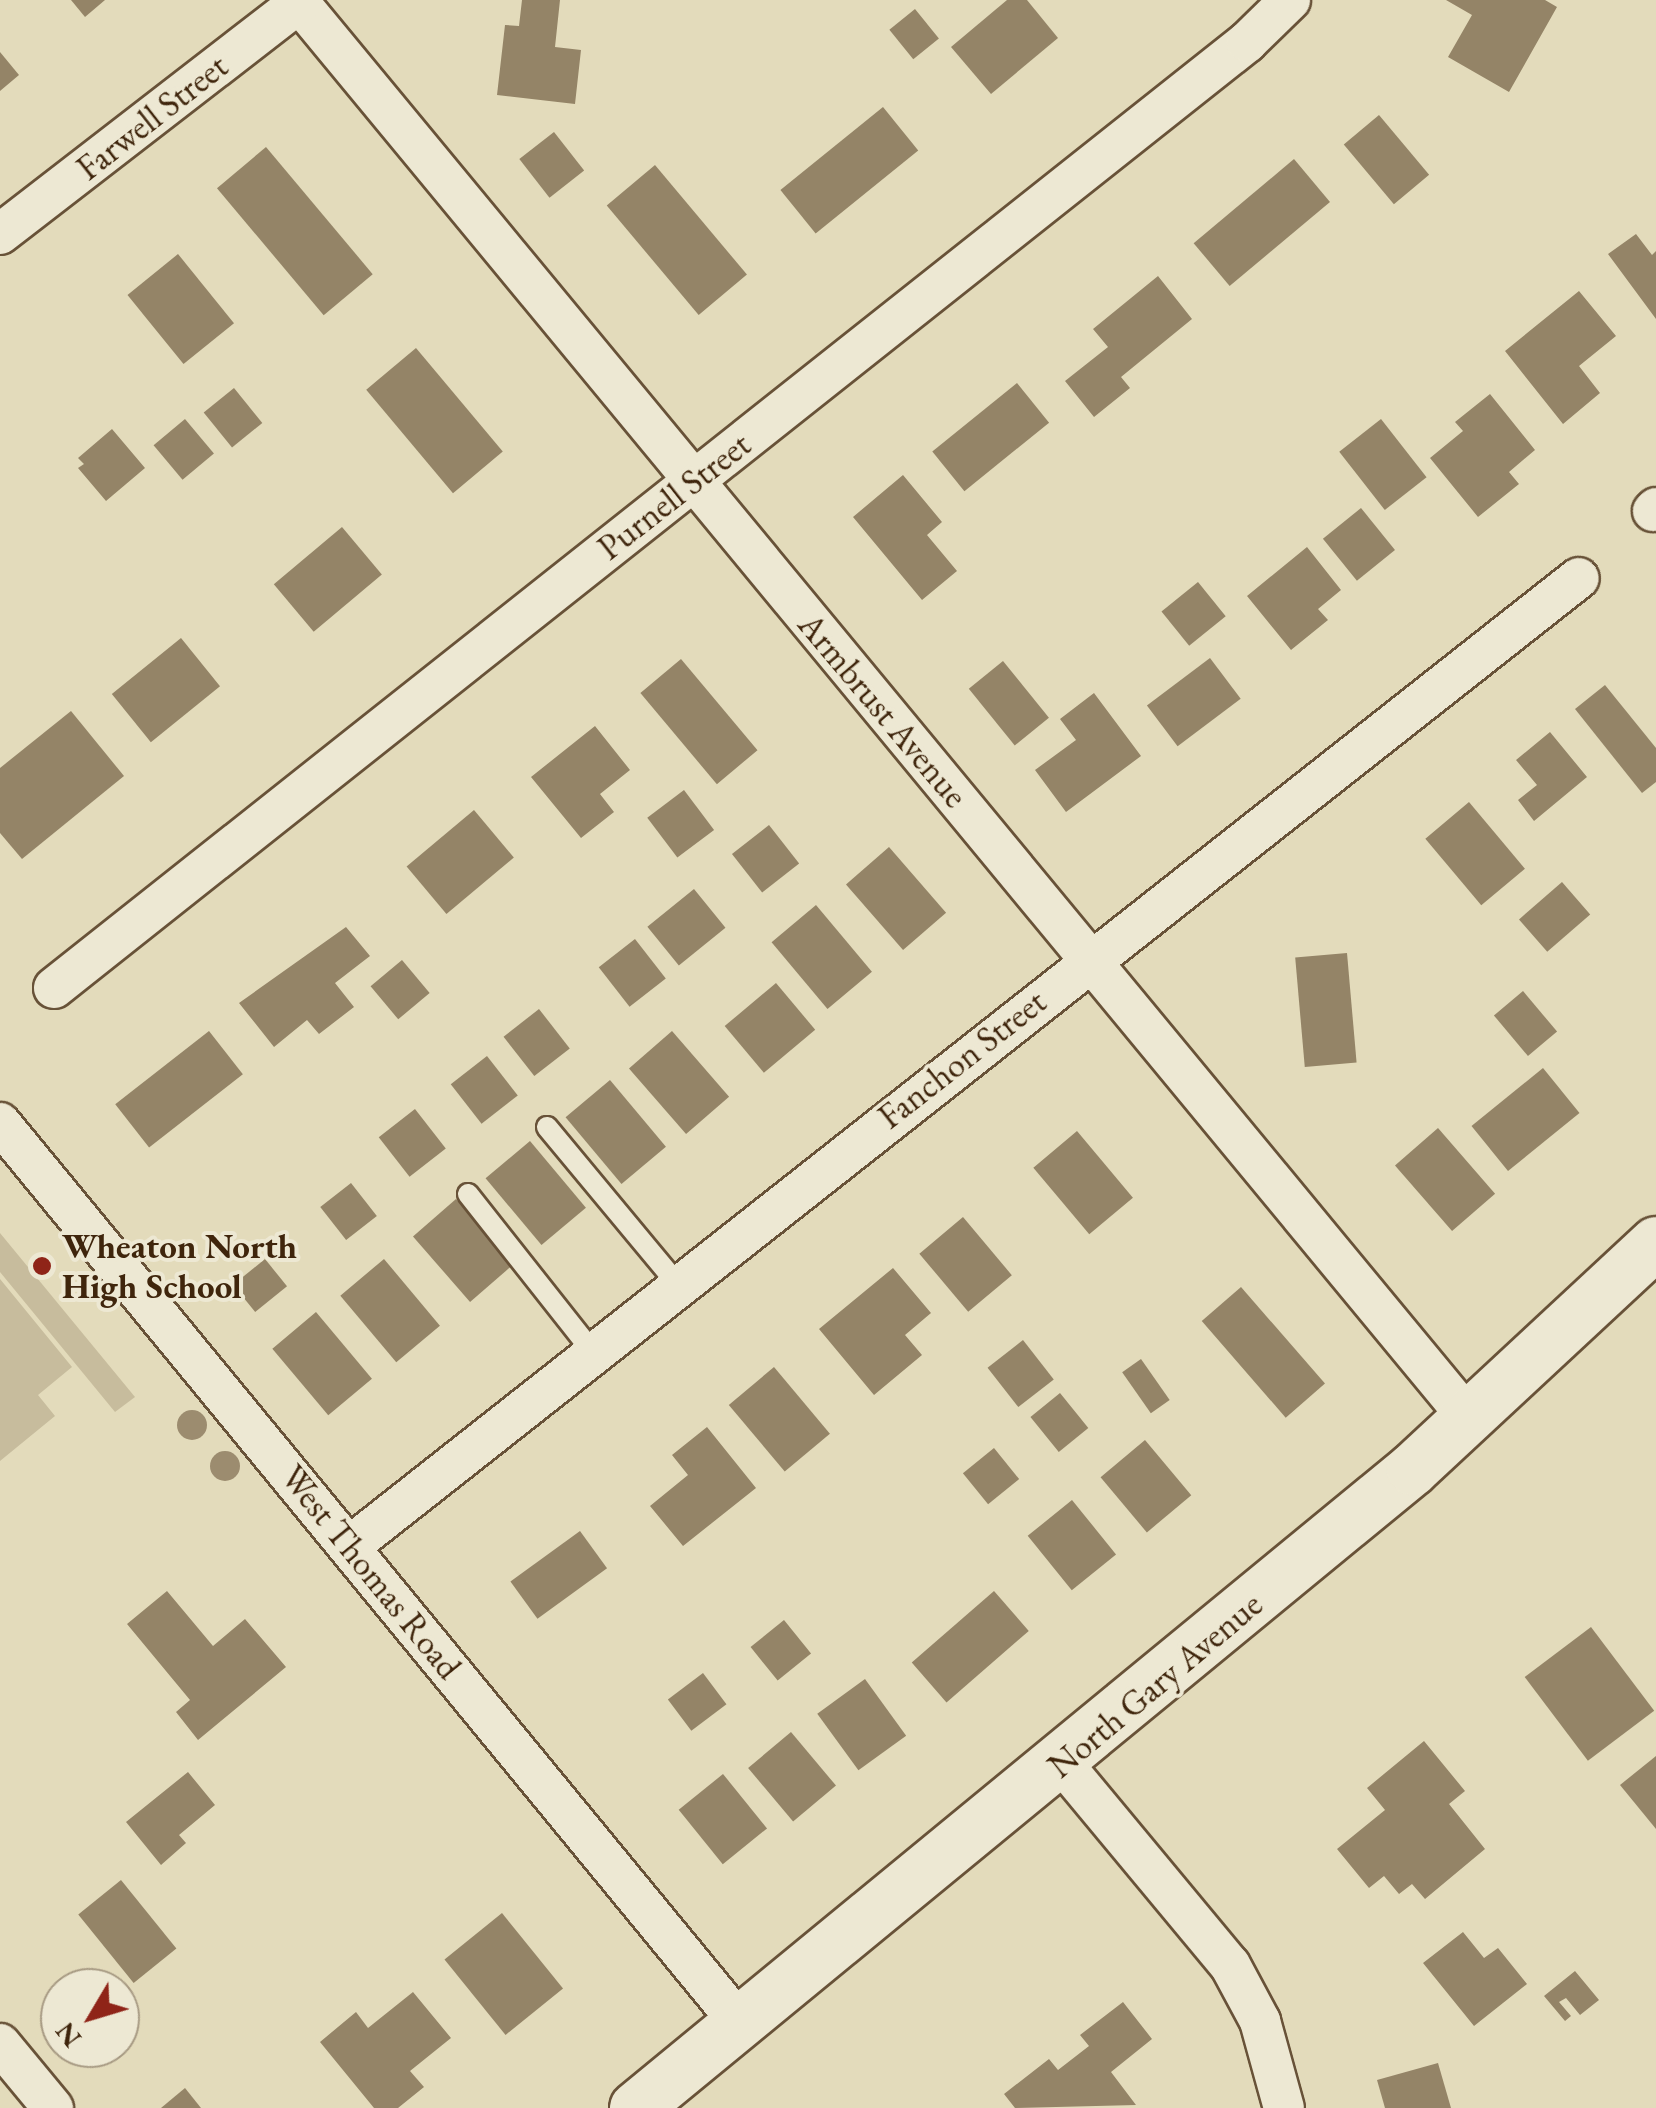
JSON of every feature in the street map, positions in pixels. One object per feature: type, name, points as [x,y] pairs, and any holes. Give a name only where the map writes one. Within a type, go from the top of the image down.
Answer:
[{"type":"street","name":"Purnell Street","points":[[54,988],[1248,42],[1290,0]]},
{"type":"street","name":"Armbrust Avenue","points":[[300,1],[1470,1420]]},
{"type":"street","name":"Farwell Street","points":[[0,234],[300,1]]},
{"type":"street","name":"Fanchon Street","points":[[350,1546],[1089,959],[1578,578]]},
{"type":"street","name":"West Thomas Road","points":[[0,1123],[739,2022]]},
{"type":"street","name":"North Gary Avenue","points":[[636,2108],[1062,1763],[1470,1420],[1656,1243]]},
{"type":"street","points":[[1062,1763],[1230,1965],[1260,2021],[1284,2108]]},
{"type":"street","points":[[0,2044],[52,2108]]},
{"type":"lane","points":[[548,1126],[678,1285]]},
{"type":"lane","points":[[468,1194],[594,1352]]},
{"type":"shaded area","points":[[0,1233],[135,1397],[115,1412],[0,1272]]},
{"type":"shaded area","points":[[0,1279],[72,1367],[38,1395],[55,1416],[0,1461]]},
{"type":"building","points":[[71,0],[105,0],[85,17]]},
{"type":"building","points":[[522,0],[560,0],[555,47],[581,50],[575,104],[497,95],[505,25],[519,26]]},
{"type":"building","points":[[1007,0],[1027,0],[1058,38],[991,94],[951,47]]},
{"type":"building","points":[[1446,0],[1545,0],[1557,7],[1509,92],[1448,57],[1472,15]]},
{"type":"building","points":[[915,9],[939,39],[913,59],[889,30]]},
{"type":"building","points":[[0,52],[19,75],[0,91]]},
{"type":"building","points":[[883,107],[918,151],[816,234],[780,190]]},
{"type":"building","points":[[1379,115],[1429,175],[1394,204],[1344,145]]},
{"type":"building","points":[[554,132],[584,171],[549,198],[519,159]]},
{"type":"building","points":[[266,147],[373,274],[324,315],[217,188]]},
{"type":"building","points":[[1294,159],[1330,202],[1230,286],[1194,243]]},
{"type":"building","points":[[655,165],[747,275],[699,315],[607,205]]},
{"type":"building","points":[[1636,234],[1652,255],[1656,251],[1656,319],[1608,254]]},
{"type":"building","points":[[178,254],[234,323],[183,364],[127,295]]},
{"type":"building","points":[[1158,276],[1192,319],[1121,377],[1130,388],[1094,417],[1065,381],[1108,347],[1093,329]]},
{"type":"building","points":[[1579,291],[1616,336],[1579,366],[1600,393],[1563,424],[1505,351]]},
{"type":"building","points":[[416,348],[503,451],[453,493],[366,390]]},
{"type":"building","points":[[1017,383],[1049,423],[964,491],[932,452]]},
{"type":"building","points":[[234,388],[262,423],[232,448],[204,413]]},
{"type":"building","points":[[1490,394],[1535,450],[1509,472],[1519,484],[1478,517],[1430,458],[1463,431],[1455,422]]},
{"type":"building","points":[[185,419],[214,453],[183,480],[154,445]]},
{"type":"building","points":[[1381,419],[1427,477],[1385,510],[1339,452]]},
{"type":"building","points":[[112,429],[145,468],[106,501],[78,468],[84,464],[78,458]]},
{"type":"building","points":[[903,475],[942,522],[927,535],[957,571],[922,600],[853,517]]},
{"type":"building","points":[[1361,508],[1395,550],[1357,581],[1323,539]]},
{"type":"building","points":[[342,527],[382,574],[314,632],[274,584]]},
{"type":"building","points":[[1307,547],[1341,590],[1318,609],[1328,620],[1291,650],[1247,596]]},
{"type":"building","points":[[1198,582],[1226,616],[1189,646],[1161,612]]},
{"type":"building","points":[[181,638],[220,686],[151,742],[112,694]]},
{"type":"building","points":[[1210,658],[1241,699],[1178,746],[1147,706]]},
{"type":"building","points":[[681,659],[757,750],[717,784],[640,693]]},
{"type":"building","points":[[1003,661],[1049,718],[1015,745],[969,689]]},
{"type":"building","points":[[1605,685],[1656,748],[1656,782],[1642,793],[1575,709]]},
{"type":"building","points":[[1094,693],[1141,756],[1066,812],[1035,770],[1076,740],[1060,719]]},
{"type":"building","points":[[71,711],[124,776],[22,859],[0,833],[0,768]]},
{"type":"building","points":[[595,726],[630,770],[600,794],[614,812],[581,838],[531,777]]},
{"type":"building","points":[[1550,732],[1587,777],[1534,821],[1518,800],[1537,785],[1516,760]]},
{"type":"building","points":[[684,790],[714,830],[677,858],[647,818]]},
{"type":"building","points":[[1469,802],[1525,869],[1481,905],[1425,839]]},
{"type":"building","points":[[474,810],[514,857],[446,914],[407,867]]},
{"type":"building","points":[[769,825],[799,864],[762,893],[732,854]]},
{"type":"building","points":[[889,847],[946,913],[903,950],[846,884]]},
{"type":"building","points":[[1562,882],[1590,914],[1547,952],[1519,919]]},
{"type":"building","points":[[694,889],[725,928],[679,966],[647,927]]},
{"type":"building","points":[[816,905],[872,972],[827,1009],[772,942]]},
{"type":"building","points":[[346,927],[370,956],[335,983],[354,1007],[319,1034],[307,1020],[274,1047],[239,1003]]},
{"type":"building","points":[[635,939],[666,978],[630,1007],[599,967]]},
{"type":"building","points":[[1347,953],[1357,1063],[1305,1067],[1295,958]]},
{"type":"building","points":[[402,960],[430,993],[398,1019],[371,986]]},
{"type":"building","points":[[776,983],[815,1030],[764,1073],[725,1026]]},
{"type":"building","points":[[1523,991],[1557,1032],[1528,1056],[1494,1015]]},
{"type":"building","points":[[539,1009],[570,1048],[534,1076],[504,1037]]},
{"type":"building","points":[[209,1031],[243,1074],[149,1148],[115,1104]]},
{"type":"building","points":[[672,1031],[729,1097],[686,1134],[629,1068]]},
{"type":"building","points":[[487,1056],[518,1095],[482,1124],[451,1084]]},
{"type":"building","points":[[1543,1068],[1580,1113],[1508,1171],[1472,1126]]},
{"type":"building","points":[[610,1080],[666,1147],[621,1184],[566,1117]]},
{"type":"building","points":[[415,1109],[446,1148],[410,1177],[379,1137]]},
{"type":"building","points":[[1438,1128],[1495,1194],[1452,1231],[1395,1165]]},
{"type":"building","points":[[1077,1131],[1133,1198],[1089,1234],[1033,1168]]},
{"type":"building","points":[[530,1141],[586,1208],[541,1245],[486,1178]]},
{"type":"building","points":[[351,1183],[377,1216],[346,1240],[320,1207]]},
{"type":"building","points":[[456,1199],[513,1265],[470,1302],[413,1236]]},
{"type":"building","points":[[963,1217],[1012,1275],[968,1312],[919,1254]]},
{"type":"building","points":[[265,1259],[287,1286],[255,1312],[233,1285]]},
{"type":"building","points":[[384,1259],[440,1326],[396,1362],[340,1296]]},
{"type":"building","points":[[893,1268],[931,1313],[905,1335],[922,1355],[874,1395],[819,1329]]},
{"type":"building","points":[[1241,1287],[1325,1384],[1286,1418],[1202,1321]]},
{"type":"building","points":[[316,1312],[372,1379],[328,1415],[272,1349]]},
{"type":"building","points":[[1023,1340],[1054,1379],[1018,1407],[988,1368]]},
{"type":"building","points":[[1141,1359],[1170,1400],[1151,1413],[1122,1372]]},
{"type":"building","points":[[774,1367],[830,1434],[785,1472],[729,1405]]},
{"type":"building","points":[[1060,1393],[1088,1428],[1059,1452],[1030,1417]]},
{"type":"building","points":[[707,1427],[756,1488],[683,1546],[650,1506],[688,1475],[672,1455]]},
{"type":"building","points":[[1145,1440],[1191,1495],[1147,1532],[1101,1477]]},
{"type":"building","points":[[994,1448],[1019,1479],[988,1504],[963,1473]]},
{"type":"building","points":[[1072,1500],[1116,1554],[1072,1590],[1028,1536]]},
{"type":"building","points":[[580,1531],[607,1568],[537,1619],[510,1582]]},
{"type":"building","points":[[167,1591],[213,1646],[245,1619],[286,1667],[198,1740],[176,1712],[190,1700],[127,1624]]},
{"type":"building","points":[[994,1591],[1029,1631],[947,1703],[912,1663]]},
{"type":"building","points":[[784,1620],[811,1653],[778,1680],[751,1647]]},
{"type":"building","points":[[1591,1627],[1654,1711],[1588,1761],[1525,1677]]},
{"type":"building","points":[[703,1673],[726,1704],[691,1731],[668,1699]]},
{"type":"building","points":[[865,1679],[906,1736],[858,1770],[817,1714]]},
{"type":"building","points":[[791,1732],[836,1786],[793,1822],[748,1768]]},
{"type":"building","points":[[1424,1741],[1465,1791],[1449,1804],[1485,1849],[1425,1899],[1412,1884],[1399,1894],[1384,1876],[1369,1888],[1337,1849],[1385,1810],[1367,1788]]},
{"type":"building","points":[[1656,1756],[1656,1829],[1620,1785]]},
{"type":"building","points":[[188,1772],[215,1805],[179,1835],[186,1843],[161,1865],[126,1822]]},
{"type":"building","points":[[723,1774],[767,1828],[723,1864],[679,1810]]},
{"type":"building","points":[[121,1880],[176,1948],[140,1978],[140,1968],[121,1968],[78,1915]]},
{"type":"building","points":[[502,1913],[563,1988],[506,2035],[444,1960]]},
{"type":"building","points":[[1463,1932],[1484,1958],[1498,1948],[1527,1984],[1474,2026],[1423,1963]]},
{"type":"building","points":[[1575,1971],[1599,2000],[1580,2015],[1566,1998],[1559,2002],[1571,2016],[1565,2021],[1544,1996]]},
{"type":"building","points":[[413,1992],[451,2038],[410,2071],[424,2087],[398,2108],[374,2108],[320,2042],[356,2012],[368,2028]]},
{"type":"building","points":[[1123,2002],[1152,2039],[1111,2072],[1136,2105],[1015,2108],[1004,2094],[1049,2059],[1058,2070],[1089,2046],[1080,2035]]},
{"type":"building","points":[[1438,2063],[1451,2108],[1385,2108],[1377,2080]]},
{"type":"building","points":[[185,2088],[201,2108],[161,2108]]},
{"type":"place","name":"Wheaton North High School","points":[[42,1266]]}]
